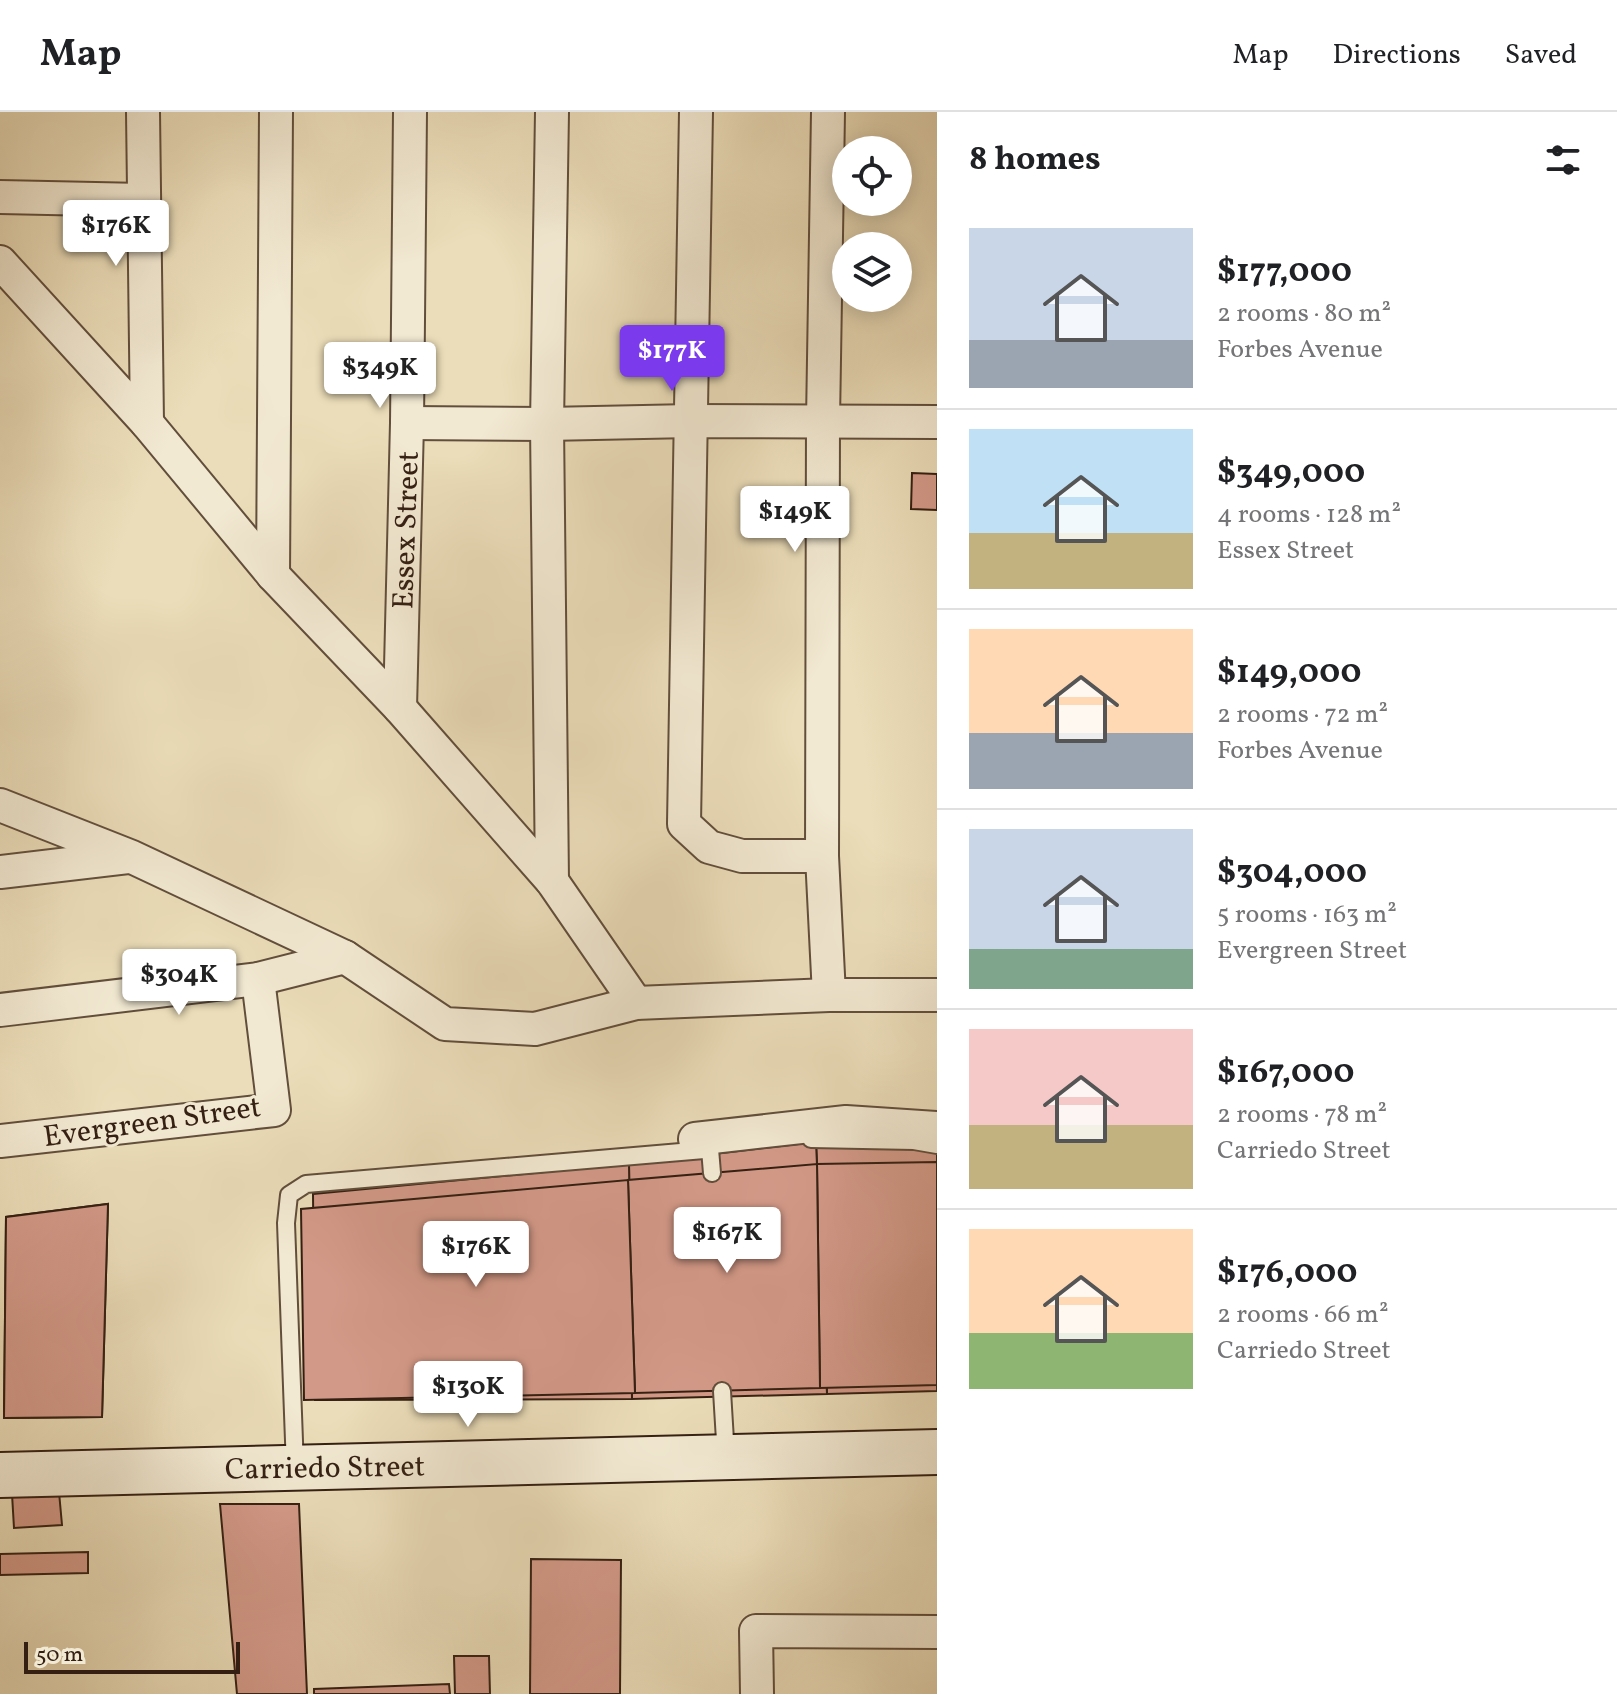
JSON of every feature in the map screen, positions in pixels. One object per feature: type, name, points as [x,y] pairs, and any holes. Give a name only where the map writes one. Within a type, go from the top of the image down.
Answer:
[{"type":"main road","name":"Carriedo Street","points":[[0,1475],[937,1452]]},
{"type":"street","points":[[143,112],[147,423]]},
{"type":"street","points":[[273,575],[276,112]]},
{"type":"street","name":"Essex Street","points":[[400,708],[410,112]]},
{"type":"street","points":[[552,112],[547,424],[552,881]]},
{"type":"street","points":[[696,112],[684,824],[709,847],[742,856],[822,856]]},
{"type":"street","points":[[828,112],[823,421],[822,856],[829,995]]},
{"type":"street","points":[[0,197],[143,200]]},
{"type":"street","points":[[0,262],[147,423],[273,575],[400,708],[552,881],[636,1003]]},
{"type":"street","points":[[407,423],[937,422]]},
{"type":"street","points":[[0,805],[132,857],[345,957],[445,1024],[535,1029],[636,1003],[829,995],[937,995]]},
{"type":"street","points":[[0,872],[132,857]]},
{"type":"street","points":[[0,1010],[258,979],[345,957]]},
{"type":"street","name":"Evergreen Street","points":[[0,1141],[274,1110],[258,979]]},
{"type":"street","points":[[703,1144],[846,1122],[937,1128]]},
{"type":"street","points":[[757,1694],[756,1631],[937,1632]]},
{"type":"lane","points":[[295,1468],[286,1223],[289,1195],[306,1184],[703,1144],[812,1139],[914,1141],[937,1145]]},
{"type":"lane","points":[[703,1144],[712,1173]]},
{"type":"lane","points":[[722,1391],[726,1457]]},
{"type":"building","points":[[912,473],[937,474],[937,510],[911,509]]},
{"type":"building","points":[[816,1142],[937,1147],[937,1391],[827,1394]]},
{"type":"building","points":[[816,1142],[827,1394],[632,1399],[629,1164]]},
{"type":"building","points":[[937,1162],[937,1385],[820,1388],[817,1164]]},
{"type":"building","points":[[629,1164],[632,1399],[315,1400],[313,1194]]},
{"type":"building","points":[[817,1164],[820,1388],[635,1393],[628,1180]]},
{"type":"building","points":[[628,1180],[635,1393],[304,1400],[301,1209]]},
{"type":"building","points":[[108,1204],[102,1417],[4,1418],[6,1217]]},
{"type":"building","points":[[108,1204],[102,1417],[4,1418],[6,1217]]},
{"type":"building","points":[[59,1492],[62,1525],[14,1528],[12,1494]]},
{"type":"building","points":[[220,1504],[299,1504],[307,1694],[237,1694]]},
{"type":"building","points":[[88,1552],[88,1573],[0,1575],[0,1554]]},
{"type":"building","points":[[531,1559],[621,1560],[620,1694],[530,1694]]},
{"type":"building","points":[[454,1656],[489,1656],[490,1694],[455,1694]]},
{"type":"building","points":[[449,1684],[450,1694],[314,1694],[314,1689]]}]
